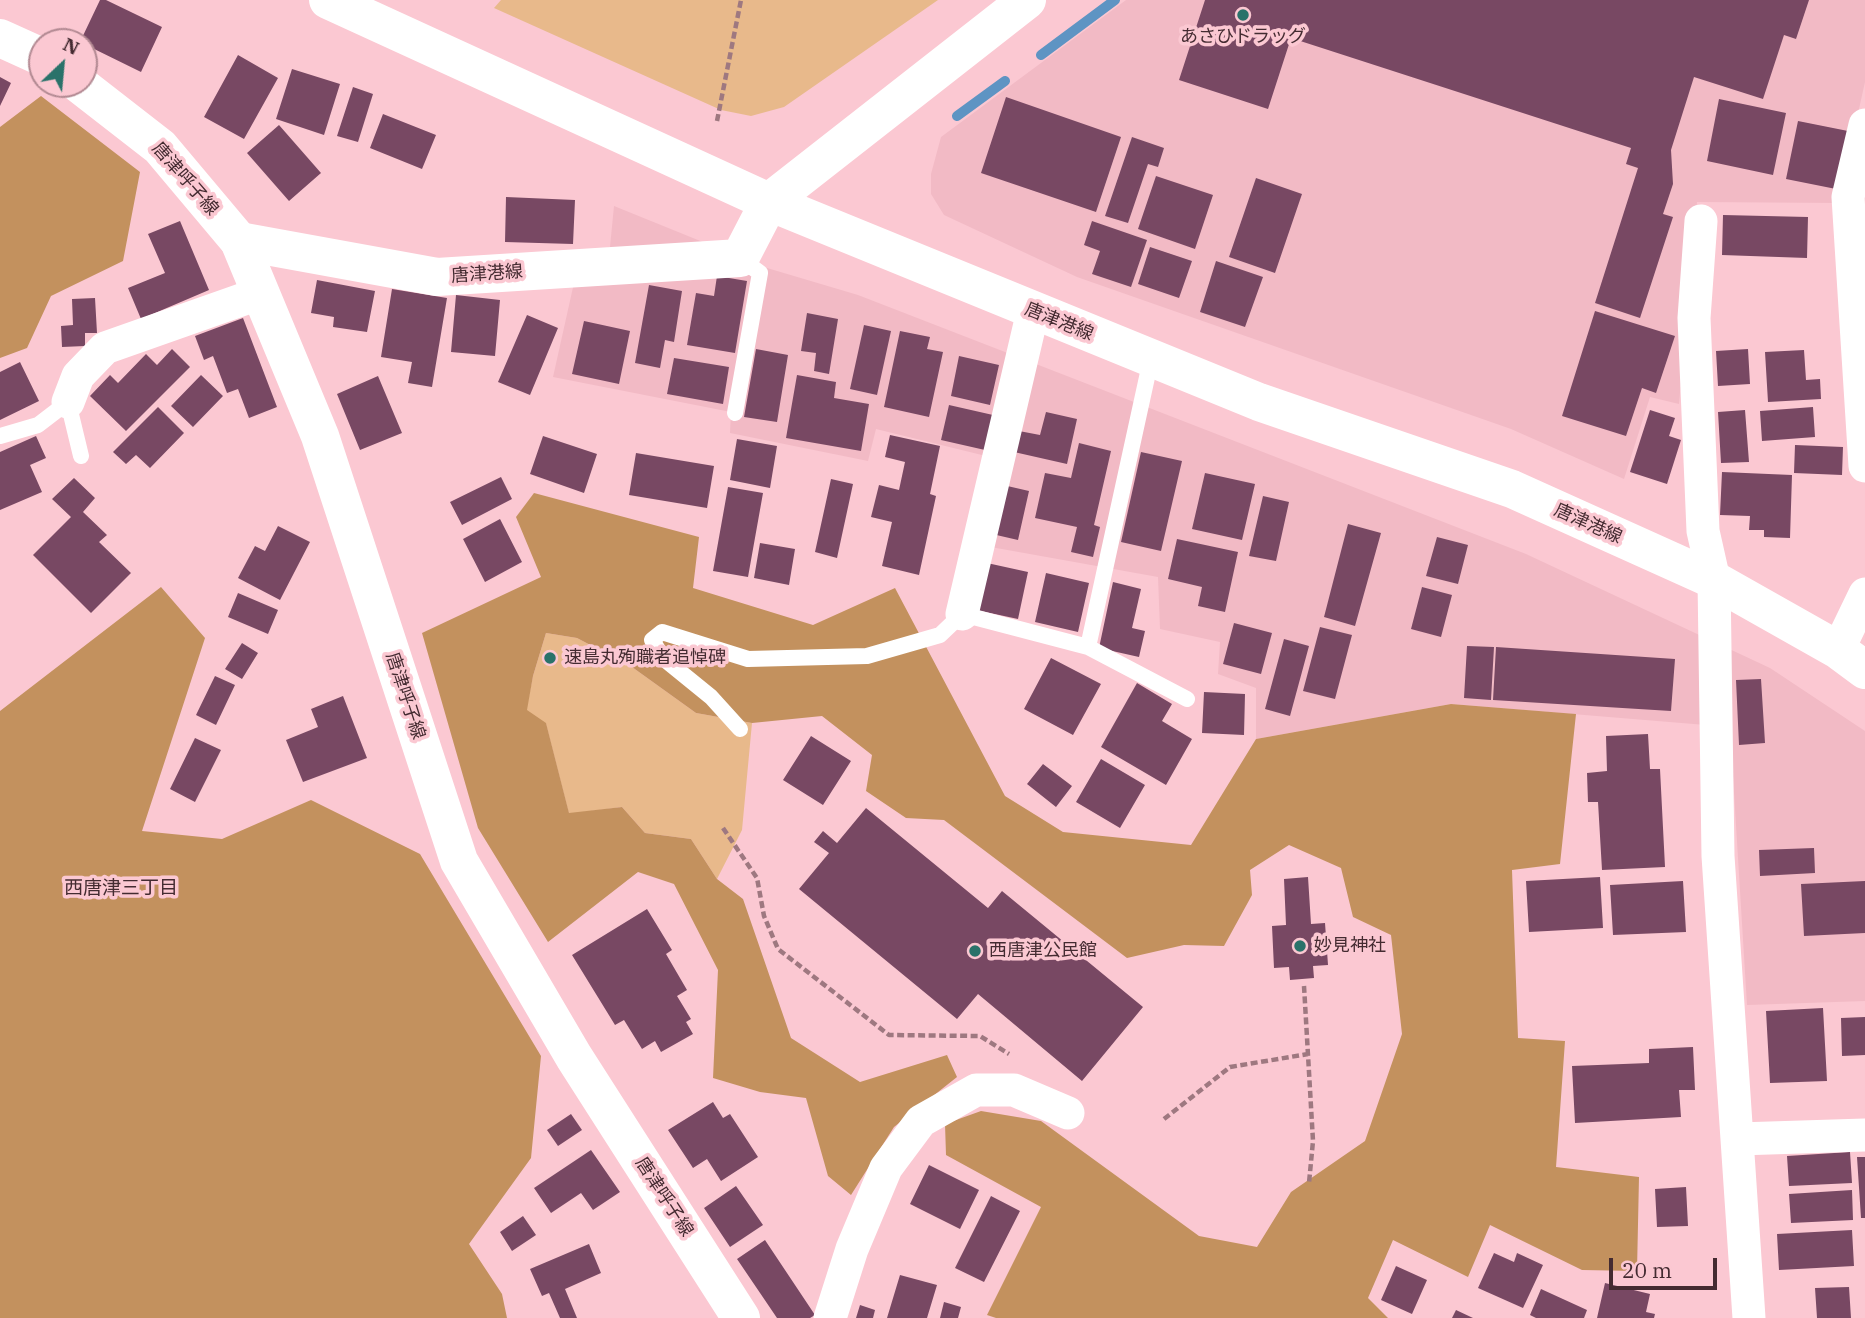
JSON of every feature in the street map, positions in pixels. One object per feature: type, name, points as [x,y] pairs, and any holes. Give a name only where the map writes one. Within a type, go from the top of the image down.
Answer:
[{"type":"main road","name":"唐津港線","points":[[328,0],[769,202],[1033,312],[1259,402],[1512,489],[1714,580],[1852,660]]},
{"type":"main road","points":[[740,258],[769,202],[1027,0]]},
{"type":"main road","points":[[0,38],[28,51]]},
{"type":"main road","name":"唐津呼子線","points":[[97,98],[160,147],[239,241],[320,436],[459,861],[574,1057],[741,1318]]},
{"type":"main road","name":"唐津港線","points":[[239,241],[437,277],[740,258]]},
{"type":"street","points":[[1865,125],[1848,197],[1865,466]]},
{"type":"street","points":[[1701,221],[1694,318],[1703,531],[1714,580],[1718,856],[1749,1318]]},
{"type":"street","points":[[68,402],[78,376],[105,348],[261,293]]},
{"type":"street","points":[[962,614],[1033,312]]},
{"type":"street","points":[[1852,660],[1865,594]]},
{"type":"street","points":[[830,1318],[852,1248],[886,1168],[921,1121],[976,1090],[1014,1090],[1068,1113]]},
{"type":"street","points":[[1738,1139],[1865,1135]]},
{"type":"lane","points":[[735,413],[760,273],[740,258]]},
{"type":"lane","points":[[1088,647],[1151,359]]},
{"type":"lane","points":[[0,436],[38,425],[68,402],[81,456]]},
{"type":"lane","points":[[740,729],[711,697],[663,658],[652,640],[662,632],[748,659],[867,656],[940,635],[962,614],[1088,647],[1187,699]]},
{"type":"path","points":[[718,121],[741,0]]},
{"type":"path","points":[[723,828],[757,878],[764,916],[778,949],[889,1035],[980,1036],[1013,1056]]},
{"type":"path","points":[[1304,986],[1313,1141],[1309,1183]]},
{"type":"path","points":[[1164,1119],[1230,1067],[1308,1054]]},
{"type":"shaded area","points":[[501,0],[938,0],[784,107],[751,116],[721,110],[494,8]]},
{"type":"shaded area","points":[[1126,0],[1865,0],[1865,82],[1838,203],[1697,202],[1679,404],[1650,397],[1624,479],[1511,429],[1077,277],[944,215],[931,194],[931,174],[941,137]]},
{"type":"shaded area","points":[[38,98],[44,98],[140,172],[123,261],[51,296],[27,348],[0,358],[0,127]]},
{"type":"shaded area","points":[[614,206],[767,268],[858,295],[1526,554],[1770,668],[1865,731],[1865,1001],[1747,1005],[1730,727],[1451,704],[1256,739],[1256,688],[1218,674],[1220,642],[1160,629],[1158,577],[974,544],[986,456],[876,429],[868,461],[730,433],[731,412],[553,377],[580,256],[610,247]]},
{"type":"shaded area","points":[[534,493],[699,537],[693,588],[813,625],[895,588],[1005,796],[1063,832],[1191,845],[1256,739],[1451,704],[1576,714],[1560,864],[1512,870],[1518,1038],[1565,1041],[1556,1167],[1639,1177],[1637,1271],[1582,1270],[1490,1225],[1468,1277],[1393,1240],[1368,1298],[1388,1318],[996,1318],[987,1315],[1041,1207],[946,1155],[945,1124],[981,1111],[1041,1121],[1199,1236],[1257,1247],[1291,1192],[1365,1141],[1402,1034],[1391,935],[1353,917],[1341,868],[1289,845],[1250,870],[1252,895],[1224,946],[1184,945],[1127,958],[944,820],[906,818],[866,791],[872,755],[822,716],[752,723],[696,713],[632,667],[577,638],[546,633],[533,676],[527,710],[546,723],[569,813],[622,807],[645,833],[691,839],[717,879],[743,899],[791,1038],[860,1082],[947,1055],[957,1077],[894,1127],[851,1195],[828,1176],[806,1098],[760,1092],[713,1078],[718,970],[674,884],[638,872],[548,942],[478,828],[422,633],[541,577],[516,517]]},
{"type":"shaded area","points":[[161,587],[205,638],[142,831],[222,839],[311,800],[420,854],[541,1056],[531,1158],[469,1244],[502,1294],[507,1318],[0,1318],[0,711]]},
{"type":"shaded area","points":[[546,633],[577,638],[632,667],[696,713],[752,723],[742,830],[717,879],[691,839],[645,833],[622,807],[569,814],[546,724],[526,711]]},
{"type":"building","points":[[100,0],[106,0],[162,27],[141,72],[98,51],[98,28],[87,28]]},
{"type":"building","points":[[1205,0],[1809,0],[1796,39],[1784,35],[1763,99],[1694,77],[1671,150],[1673,184],[1663,214],[1673,217],[1640,318],[1595,303],[1638,168],[1626,164],[1631,148],[1291,38],[1268,109],[1179,80]]},
{"type":"building","points":[[238,55],[278,78],[244,139],[204,117]]},
{"type":"building","points":[[292,69],[340,84],[324,135],[276,119]]},
{"type":"building","points":[[0,77],[11,83],[0,106]]},
{"type":"building","points":[[353,87],[373,94],[358,142],[337,136]]},
{"type":"building","points":[[1006,97],[1121,137],[1096,212],[981,173]]},
{"type":"building","points":[[1719,99],[1786,113],[1773,175],[1707,161]]},
{"type":"building","points":[[383,114],[436,135],[422,169],[370,148]]},
{"type":"building","points":[[1798,121],[1848,131],[1836,189],[1786,179]]},
{"type":"building","points":[[279,125],[321,173],[289,201],[247,153]]},
{"type":"building","points":[[1132,137],[1164,148],[1158,167],[1148,164],[1128,223],[1105,216]]},
{"type":"building","points":[[1156,176],[1213,195],[1195,249],[1138,229]]},
{"type":"building","points":[[1256,178],[1302,194],[1275,273],[1229,257]]},
{"type":"building","points":[[506,197],[575,200],[573,244],[505,242]]},
{"type":"building","points":[[1723,215],[1808,217],[1807,258],[1722,255]]},
{"type":"building","points":[[180,221],[209,290],[141,319],[128,288],[165,273],[148,234]]},
{"type":"building","points":[[1092,221],[1147,240],[1131,287],[1092,274],[1100,251],[1084,245]]},
{"type":"building","points":[[1150,247],[1192,261],[1179,298],[1138,284]]},
{"type":"building","points":[[1216,261],[1263,277],[1245,327],[1200,312]]},
{"type":"building","points":[[717,276],[747,281],[735,353],[687,345],[696,293],[714,296]]},
{"type":"building","points":[[317,280],[375,291],[367,332],[333,327],[334,317],[311,313]]},
{"type":"building","points":[[649,285],[682,291],[674,342],[665,340],[660,368],[635,363]]},
{"type":"building","points":[[392,289],[447,298],[432,387],[408,383],[412,362],[381,357]]},
{"type":"building","points":[[456,295],[500,300],[495,356],[451,352]]},
{"type":"building","points":[[95,298],[97,333],[85,333],[85,346],[62,347],[61,326],[73,325],[72,299]]},
{"type":"building","points":[[1595,311],[1675,336],[1656,393],[1642,388],[1626,436],[1562,416]]},
{"type":"building","points":[[807,313],[838,319],[829,374],[814,371],[816,353],[801,351]]},
{"type":"building","points":[[527,315],[558,328],[530,395],[498,382]]},
{"type":"building","points":[[243,318],[277,407],[249,418],[238,389],[227,393],[213,356],[204,360],[195,336]]},
{"type":"building","points":[[584,321],[630,331],[619,384],[572,374]]},
{"type":"building","points":[[864,325],[891,331],[877,395],[850,389]]},
{"type":"building","points":[[900,331],[930,337],[927,349],[943,352],[929,417],[884,407]]},
{"type":"building","points":[[172,349],[190,367],[126,431],[90,396],[110,375],[118,383],[146,354],[157,365]]},
{"type":"building","points":[[756,349],[788,355],[777,422],[744,417]]},
{"type":"building","points":[[1748,349],[1750,384],[1718,386],[1716,351]]},
{"type":"building","points":[[1804,350],[1806,380],[1820,379],[1821,399],[1768,402],[1765,352]]},
{"type":"building","points":[[959,356],[999,365],[990,405],[951,396]]},
{"type":"building","points":[[674,358],[729,367],[723,404],[667,394]]},
{"type":"building","points":[[20,362],[39,401],[0,420],[0,372]]},
{"type":"building","points":[[201,375],[223,396],[193,427],[171,406]]},
{"type":"building","points":[[797,375],[836,382],[834,398],[869,404],[861,451],[786,438]]},
{"type":"building","points":[[378,376],[402,433],[360,450],[337,394]]},
{"type":"building","points":[[949,405],[993,415],[985,450],[941,440]]},
{"type":"building","points":[[158,407],[184,433],[150,468],[136,455],[126,464],[113,452]]},
{"type":"building","points":[[1813,407],[1815,437],[1762,441],[1760,411]]},
{"type":"building","points":[[1650,410],[1675,418],[1669,436],[1681,440],[1667,484],[1630,472]]},
{"type":"building","points":[[1745,410],[1749,462],[1721,463],[1718,412]]},
{"type":"building","points":[[1046,412],[1077,419],[1067,464],[1014,452],[1019,431],[1040,435]]},
{"type":"building","points":[[890,435],[940,446],[930,494],[936,496],[919,575],[882,566],[892,522],[871,517],[879,485],[899,490],[905,462],[885,457]]},
{"type":"building","points":[[36,436],[46,458],[30,465],[42,492],[0,510],[0,452]]},
{"type":"building","points":[[543,436],[597,454],[584,493],[530,474]]},
{"type":"building","points":[[737,439],[777,446],[770,488],[730,480]]},
{"type":"building","points":[[1079,443],[1111,451],[1094,525],[1100,527],[1093,557],[1071,552],[1077,527],[1035,518],[1045,473],[1071,478]]},
{"type":"building","points":[[1795,445],[1843,447],[1842,475],[1794,473]]},
{"type":"building","points":[[1141,452],[1182,461],[1161,551],[1121,542]]},
{"type":"building","points":[[636,453],[714,466],[707,508],[629,495]]},
{"type":"building","points":[[1722,472],[1792,475],[1790,538],[1764,537],[1764,530],[1749,530],[1750,516],[1720,515]]},
{"type":"building","points":[[1205,473],[1255,484],[1242,540],[1192,529]]},
{"type":"building","points":[[501,477],[512,499],[462,525],[450,502]]},
{"type":"building","points":[[74,478],[95,498],[83,512],[107,535],[99,542],[131,573],[91,613],[33,555],[71,517],[52,499]]},
{"type":"building","points":[[831,479],[853,484],[837,558],[815,552]]},
{"type":"building","points":[[1003,485],[1029,491],[1018,540],[992,534]]},
{"type":"building","points":[[728,487],[763,493],[748,577],[713,571]]},
{"type":"building","points":[[1263,496],[1289,502],[1276,561],[1249,556]]},
{"type":"building","points":[[500,519],[522,562],[485,582],[463,539]]},
{"type":"building","points":[[1348,524],[1381,533],[1355,626],[1324,617]]},
{"type":"building","points":[[278,526],[310,542],[280,600],[238,578],[255,546],[265,551]]},
{"type":"building","points":[[1437,537],[1468,545],[1458,584],[1426,576]]},
{"type":"building","points":[[1177,539],[1238,552],[1225,612],[1198,606],[1202,587],[1168,579]]},
{"type":"building","points":[[760,543],[795,549],[789,585],[754,578]]},
{"type":"building","points":[[987,563],[1028,572],[1018,619],[976,610]]},
{"type":"building","points":[[1046,573],[1089,583],[1078,632],[1035,622]]},
{"type":"building","points":[[1113,582],[1141,589],[1132,628],[1145,631],[1139,657],[1099,648]]},
{"type":"building","points":[[1422,587],[1452,595],[1441,637],[1411,629]]},
{"type":"building","points":[[238,593],[278,610],[268,634],[228,617]]},
{"type":"building","points":[[1234,623],[1272,633],[1261,674],[1223,664]]},
{"type":"building","points":[[1320,627],[1352,635],[1335,699],[1303,691]]},
{"type":"building","points":[[1284,639],[1309,646],[1290,716],[1265,709]]},
{"type":"building","points":[[242,643],[258,653],[242,679],[225,669]]},
{"type":"building","points":[[1467,646],[1494,647],[1491,700],[1464,698]]},
{"type":"building","points":[[1496,647],[1675,659],[1671,711],[1493,700]]},
{"type":"building","points":[[1051,658],[1101,684],[1073,735],[1024,709]]},
{"type":"building","points":[[215,676],[235,685],[216,725],[196,715]]},
{"type":"building","points":[[1761,679],[1765,743],[1739,745],[1736,680]]},
{"type":"building","points":[[1137,683],[1172,704],[1162,721],[1192,739],[1166,785],[1101,747]]},
{"type":"building","points":[[1204,692],[1245,694],[1244,735],[1202,733]]},
{"type":"building","points":[[343,696],[367,758],[303,782],[286,740],[318,727],[311,709]]},
{"type":"building","points":[[1648,734],[1650,769],[1660,769],[1665,867],[1602,870],[1598,802],[1588,802],[1587,773],[1607,771],[1606,736]]},
{"type":"building","points":[[811,736],[851,761],[823,805],[783,780]]},
{"type":"building","points":[[195,738],[221,750],[195,802],[170,789]]},
{"type":"building","points":[[1101,759],[1145,785],[1120,828],[1076,802]]},
{"type":"building","points":[[1043,764],[1072,786],[1056,807],[1027,784]]},
{"type":"building","name":"西唐津公民館","points":[[866,808],[988,908],[1002,891],[1143,1007],[1082,1081],[978,994],[957,1019],[799,889],[829,853],[814,842],[823,831],[837,843]]},
{"type":"building","points":[[1814,848],[1815,873],[1760,876],[1759,850]]},
{"type":"building","name":"妙見神社","points":[[1308,877],[1311,924],[1325,923],[1328,965],[1313,966],[1314,978],[1290,980],[1289,967],[1274,968],[1272,926],[1286,925],[1284,879]]},
{"type":"building","points":[[1600,877],[1603,928],[1529,932],[1526,881]]},
{"type":"building","points":[[1683,881],[1686,932],[1613,935],[1610,885]]},
{"type":"building","points":[[1865,881],[1865,933],[1804,936],[1801,884]]},
{"type":"building","points":[[647,909],[672,950],[666,954],[687,990],[677,996],[691,1019],[686,1022],[693,1034],[661,1052],[655,1041],[642,1049],[624,1020],[615,1025],[572,955]]},
{"type":"building","points":[[1823,1008],[1827,1081],[1770,1083],[1766,1011]]},
{"type":"building","points":[[1865,1017],[1865,1055],[1842,1056],[1841,1018]]},
{"type":"building","points":[[1693,1047],[1695,1090],[1679,1090],[1681,1117],[1575,1123],[1572,1066],[1649,1063],[1649,1049]]},
{"type":"building","points":[[713,1102],[723,1118],[730,1114],[758,1157],[721,1181],[707,1159],[693,1168],[668,1130]]},
{"type":"building","points":[[571,1114],[582,1130],[558,1146],[547,1130]]},
{"type":"building","points":[[591,1150],[620,1192],[593,1210],[581,1193],[551,1213],[534,1188]]},
{"type":"building","points":[[1850,1152],[1852,1183],[1789,1186],[1787,1156]]},
{"type":"building","points":[[1857,1157],[1865,1157],[1865,1218],[1861,1218]]},
{"type":"building","points":[[929,1165],[979,1190],[960,1229],[910,1204]]},
{"type":"building","points":[[736,1186],[763,1225],[730,1247],[704,1208]]},
{"type":"building","points":[[1686,1187],[1688,1226],[1657,1227],[1655,1189]]},
{"type":"building","points":[[1852,1190],[1853,1220],[1791,1223],[1789,1194]]},
{"type":"building","points":[[991,1196],[1020,1211],[984,1282],[955,1268]]},
{"type":"building","points":[[523,1216],[536,1235],[512,1251],[500,1232]]},
{"type":"building","points":[[1852,1230],[1854,1266],[1779,1270],[1777,1234]]},
{"type":"building","points":[[765,1240],[815,1315],[810,1318],[777,1318],[737,1259]]},
{"type":"building","points":[[589,1244],[601,1273],[565,1289],[577,1318],[560,1318],[549,1293],[542,1296],[530,1269]]},
{"type":"building","points":[[1494,1253],[1514,1262],[1517,1253],[1543,1265],[1523,1308],[1478,1288]]},
{"type":"building","points":[[1396,1266],[1427,1280],[1412,1314],[1381,1300]]},
{"type":"building","points":[[900,1275],[937,1285],[927,1318],[887,1318]]},
{"type":"building","points":[[1605,1283],[1650,1294],[1646,1312],[1655,1314],[1654,1318],[1597,1318]]},
{"type":"building","points":[[1849,1287],[1851,1318],[1817,1318],[1815,1288]]},
{"type":"building","points":[[1541,1289],[1587,1310],[1584,1318],[1536,1318],[1530,1315]]},
{"type":"building","points":[[944,1302],[961,1307],[958,1318],[940,1318]]},
{"type":"building","points":[[860,1305],[875,1310],[873,1318],[856,1318]]},
{"type":"building","points":[[1456,1310],[1473,1318],[1452,1318]]},
{"type":"waterway","points":[[1041,55],[1115,0]]},
{"type":"waterway","points":[[957,116],[1005,81]]},
{"type":"place","name":"あさひドラッグ","points":[[1243,15]]},
{"type":"place","name":"速島丸殉職者追悼碑","points":[[550,658]]},
{"type":"place","name":"妙見神社","points":[[1300,946]]},
{"type":"place","name":"西唐津公民館","points":[[975,951]]},
{"type":"district","name":"西唐津三丁目","points":[[121,889]]}]
